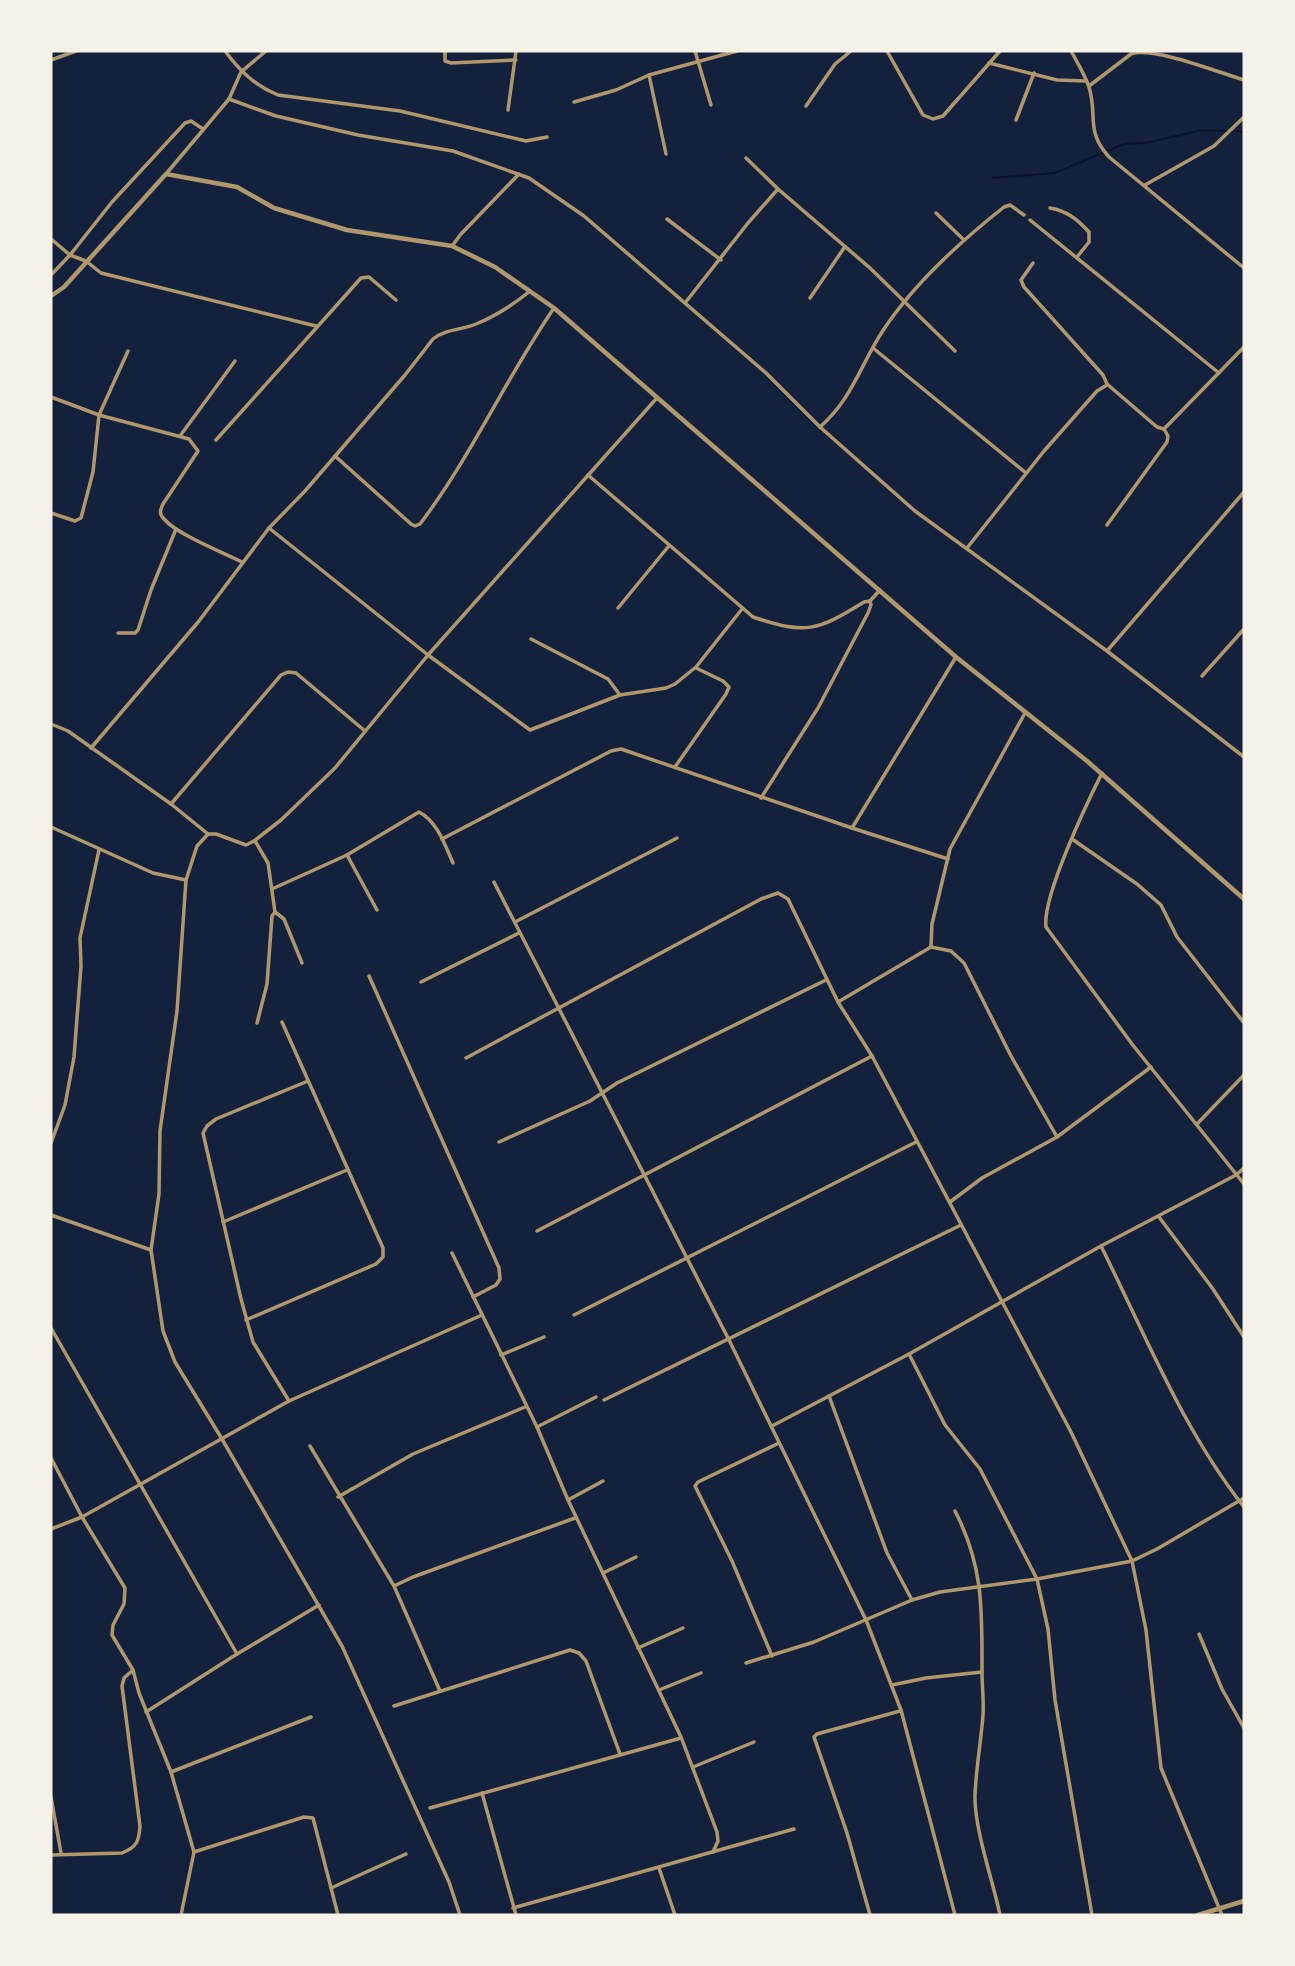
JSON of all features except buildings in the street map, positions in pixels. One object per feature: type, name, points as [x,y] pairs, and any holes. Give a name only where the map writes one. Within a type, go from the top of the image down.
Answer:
[{"type":"street","points":[[51,60],[76,51]]},
{"type":"street","points":[[225,51],[259,87],[278,95],[400,111],[526,141],[547,137]]},
{"type":"street","points":[[51,296],[64,287],[166,174],[230,98],[242,72],[266,51]]},
{"type":"street","points":[[445,51],[445,61],[451,63],[516,60]]},
{"type":"street","points":[[508,110],[516,51]]},
{"type":"street","points":[[695,51],[711,105]]},
{"type":"street","points":[[574,102],[616,90],[649,75],[737,51]]},
{"type":"street","points":[[806,106],[835,64],[851,51]]},
{"type":"street","points":[[887,51],[923,115],[933,119],[943,116],[1000,51]]},
{"type":"street","points":[[1071,51],[1088,83],[1094,133],[1108,157],[1244,268]]},
{"type":"street","points":[[988,63],[1069,82],[1088,83],[1139,51],[1244,80]]},
{"type":"street","points":[[1016,120],[1034,73]]},
{"type":"street","points":[[649,75],[666,154]]},
{"type":"street","points":[[230,98],[276,116],[344,132],[453,151],[519,174],[584,216],[766,373],[820,426],[915,511],[1107,651],[1244,757]]},
{"type":"street","points":[[1145,185],[1214,146],[1244,117]]},
{"type":"street","points":[[51,275],[112,202],[185,123],[191,121],[204,129]]},
{"type":"street","points":[[746,158],[778,190],[870,268],[955,351]]},
{"type":"street","points":[[166,174],[237,187],[274,208],[347,230],[452,246],[481,259],[530,291],[554,308],[956,657],[1102,773],[1244,900]]},
{"type":"street","points":[[452,246],[519,174]]},
{"type":"street","points":[[685,303],[748,223],[778,190]]},
{"type":"street","points":[[820,426],[832,416],[852,390],[873,348],[903,302],[964,240],[1004,207],[1010,205],[1024,215]]},
{"type":"street","points":[[1049,208],[1062,211],[1077,220],[1089,232],[1089,242],[1077,257]]},
{"type":"street","points":[[936,214],[964,240]]},
{"type":"street","points":[[667,219],[721,260]]},
{"type":"street","points":[[1030,220],[1219,373]]},
{"type":"street","points":[[51,239],[70,255],[86,261],[101,273],[316,326]]},
{"type":"street","points":[[810,298],[845,248]]},
{"type":"street","points":[[1032,263],[1021,279],[1024,287],[1103,375],[1107,384],[1157,427],[1164,429],[1168,436],[1167,442],[1107,525]]},
{"type":"street","points":[[216,440],[353,285],[365,276],[397,300]]},
{"type":"street","points":[[91,748],[198,621],[268,528],[335,456],[433,338],[496,315],[530,291]]},
{"type":"street","points":[[335,456],[411,524],[420,524],[448,488],[526,349],[554,308]]},
{"type":"street","points":[[1164,429],[1244,347]]},
{"type":"street","points":[[873,348],[1026,473]]},
{"type":"street","points":[[51,513],[75,521],[81,518],[93,472],[99,415],[128,351]]},
{"type":"street","points":[[180,436],[235,361]]},
{"type":"street","points":[[967,548],[1026,473],[1097,391],[1107,384]]},
{"type":"street","points":[[51,397],[99,415],[189,439],[198,451],[160,510],[162,517],[176,528],[243,563]]},
{"type":"street","points":[[51,724],[68,731],[171,804],[208,834],[216,834],[246,845],[254,841],[281,820],[327,775],[428,655],[656,398]]},
{"type":"street","points":[[588,475],[752,617],[780,626],[809,629],[829,623],[870,601],[880,590]]},
{"type":"street","points":[[1107,651],[1244,492]]},
{"type":"street","points":[[118,632],[138,631],[176,528]]},
{"type":"street","points":[[268,528],[428,655],[530,730],[620,695],[666,688],[696,667],[721,632],[742,609]]},
{"type":"street","points":[[618,608],[668,546]]},
{"type":"street","points":[[761,798],[818,708],[872,605],[870,601]]},
{"type":"street","points":[[1202,676],[1244,629]]},
{"type":"street","points":[[531,639],[608,679],[620,695]]},
{"type":"street","points":[[852,828],[956,657]]},
{"type":"street","points":[[675,767],[729,687],[696,667]]},
{"type":"street","points":[[171,804],[273,684],[288,672],[296,673],[365,731]]},
{"type":"street","points":[[931,947],[932,924],[950,849],[1026,713]]},
{"type":"street","points":[[442,839],[611,751],[621,749],[948,859]]},
{"type":"street","points":[[1102,773],[1072,839],[1045,917],[1046,927],[1151,1067],[1244,1184]]},
{"type":"street","points":[[272,889],[347,855],[419,812],[427,816],[453,863]]},
{"type":"street","points":[[51,827],[153,873],[186,880]]},
{"type":"street","points":[[208,834],[197,846],[186,880],[177,1011],[160,1131],[159,1194],[151,1250],[163,1331],[175,1362],[342,1646],[449,1882],[460,1915]]},
{"type":"street","points":[[515,922],[677,838]]},
{"type":"street","points":[[1072,839],[1137,884],[1161,905],[1177,937],[1244,1023]]},
{"type":"street","points":[[254,841],[268,863],[275,912],[272,916],[267,984],[257,1024]]},
{"type":"street","points":[[51,1143],[65,1105],[75,1058],[81,966],[80,938],[99,850]]},
{"type":"street","points":[[347,855],[377,910]]},
{"type":"street","points":[[494,882],[729,1340],[866,1620],[901,1710],[955,1915]]},
{"type":"street","points":[[466,1058],[761,899],[778,893],[788,899],[826,980],[872,1056],[1072,1432],[1132,1561],[1146,1630],[1161,1768],[1222,1915]]},
{"type":"street","points":[[275,912],[284,919],[302,963]]},
{"type":"street","points":[[421,982],[520,932]]},
{"type":"street","points":[[838,1002],[931,947],[951,951],[964,963],[1011,1056],[1057,1137]]},
{"type":"street","points":[[369,976],[499,1268],[500,1279],[496,1284],[473,1297]]},
{"type":"street","points":[[499,1142],[590,1101],[602,1092],[826,980]]},
{"type":"street","points":[[246,1320],[376,1264],[383,1257],[383,1248],[282,1022]]},
{"type":"street","points":[[537,1231],[872,1056]]},
{"type":"street","points":[[950,1202],[982,1178],[1057,1137],[1151,1067]]},
{"type":"street","points":[[1197,1124],[1244,1076]]},
{"type":"street","points":[[289,1401],[253,1342],[203,1133],[216,1119],[308,1081]]},
{"type":"street","points":[[574,1315],[916,1142]]},
{"type":"street","points":[[772,1426],[909,1354],[1236,1175],[1244,1168]]},
{"type":"street","points":[[223,1222],[347,1170]]},
{"type":"street","points":[[51,1214],[151,1250]]},
{"type":"street","points":[[1159,1217],[1213,1289],[1244,1337]]},
{"type":"street","points":[[604,1400],[961,1225]]},
{"type":"street","points":[[1101,1247],[1181,1407],[1213,1464],[1244,1507]]},
{"type":"street","points":[[452,1253],[537,1427],[576,1518],[681,1737],[717,1832],[718,1841],[713,1852]]},
{"type":"street","points":[[51,1528],[82,1517],[289,1401],[482,1315]]},
{"type":"street","points":[[51,1328],[237,1654]]},
{"type":"street","points":[[501,1355],[544,1337]]},
{"type":"street","points":[[909,1354],[945,1425],[981,1469],[1037,1578],[1048,1629],[1055,1700],[1093,1915]]},
{"type":"street","points":[[829,1396],[887,1553],[912,1600]]},
{"type":"street","points":[[537,1427],[596,1397]]},
{"type":"street","points":[[338,1497],[413,1454],[526,1406]]},
{"type":"street","points":[[772,1656],[732,1561],[695,1486],[698,1482],[779,1443]]},
{"type":"street","points":[[310,1446],[338,1497],[394,1586],[440,1691]]},
{"type":"street","points":[[51,1458],[82,1517],[125,1588],[124,1604],[113,1625],[112,1635],[133,1670],[146,1712],[171,1772],[194,1852],[180,1915]]},
{"type":"street","points":[[568,1500],[603,1481]]},
{"type":"street","points":[[746,1663],[823,1639],[912,1600],[979,1585],[1132,1561],[1244,1498]]},
{"type":"street","points":[[955,1511],[975,1560],[979,1585],[984,1636],[984,1712],[975,1796],[976,1814],[999,1915]]},
{"type":"street","points":[[394,1586],[576,1518]]},
{"type":"street","points":[[603,1573],[636,1557]]},
{"type":"street","points":[[146,1712],[318,1605]]},
{"type":"street","points":[[638,1648],[683,1628]]},
{"type":"street","points":[[1199,1634],[1222,1689],[1243,1725]]},
{"type":"street","points":[[394,1706],[570,1650],[579,1653],[586,1661],[620,1754]]},
{"type":"street","points":[[51,1855],[122,1853],[133,1849],[139,1840],[140,1826],[122,1686],[124,1678],[133,1670]]},
{"type":"street","points":[[892,1685],[982,1672]]},
{"type":"street","points":[[659,1690],[701,1673]]},
{"type":"street","points":[[870,1915],[847,1833],[814,1737],[901,1710]]},
{"type":"street","points":[[171,1772],[311,1717]]},
{"type":"street","points":[[430,1808],[681,1737]]},
{"type":"street","points":[[693,1767],[754,1742]]},
{"type":"street","points":[[482,1793],[516,1915]]},
{"type":"street","points":[[51,1797],[61,1853]]},
{"type":"street","points":[[194,1852],[304,1817],[313,1818],[338,1915]]},
{"type":"street","points":[[513,1908],[794,1829]]},
{"type":"street","points":[[331,1888],[406,1854]]},
{"type":"street","points":[[659,1868],[675,1915]]},
{"type":"street","points":[[1198,1915],[1244,1900]]},
{"type":"waterway","points":[[993,178],[1055,173],[1124,144],[1145,143],[1203,130],[1226,131]]},
{"type":"waterway","points":[[1232,131],[1244,132]]}]
